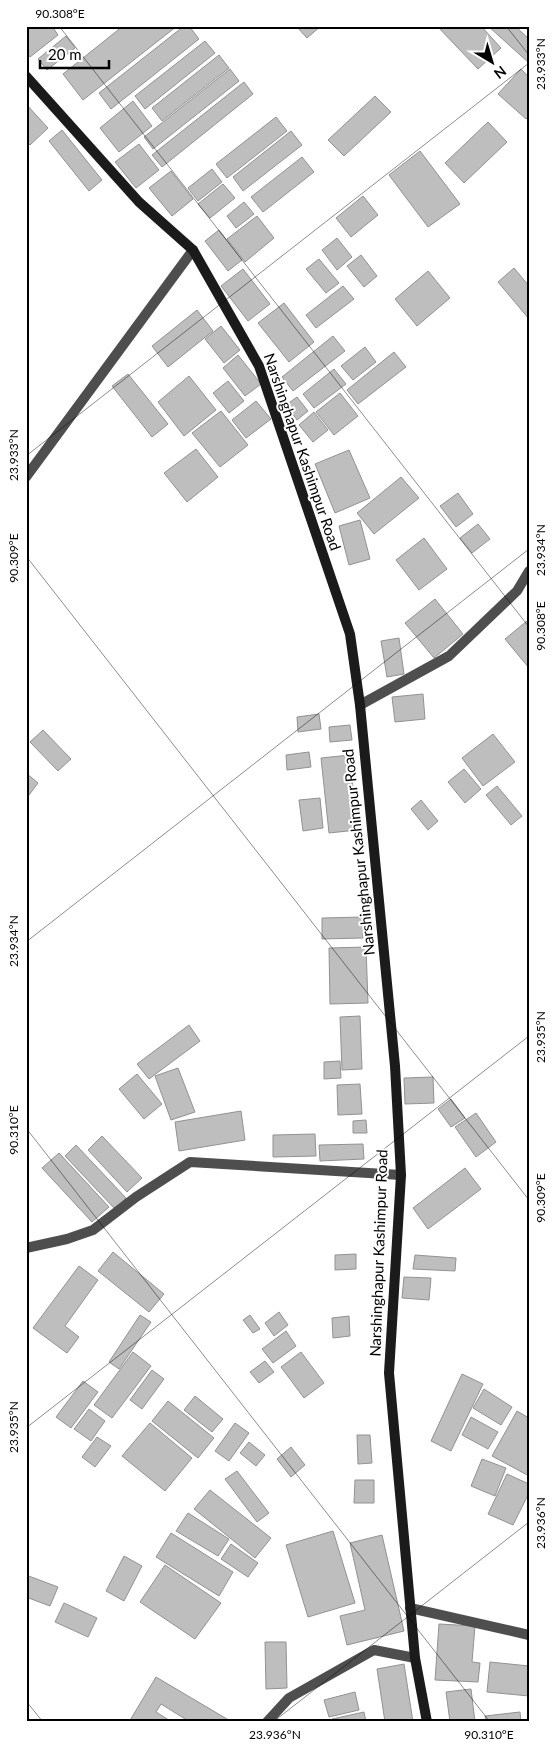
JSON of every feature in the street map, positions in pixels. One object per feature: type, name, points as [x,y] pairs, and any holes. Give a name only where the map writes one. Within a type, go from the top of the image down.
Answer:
[{"type":"street","name":"Narshinghapur Kashimpur Road","points":[[26,76],[139,202],[193,250],[259,366],[350,634],[360,706],[395,1066],[401,1175],[389,1373],[415,1658],[427,1722]]},
{"type":"street","points":[[26,477],[193,250]]},
{"type":"street","points":[[360,706],[449,656],[517,591],[529,571]]},
{"type":"street","points":[[26,1248],[67,1239],[93,1230],[136,1197],[190,1162],[401,1175]]},
{"type":"street","points":[[410,1608],[529,1635]]},
{"type":"street","points":[[267,1722],[289,1698],[374,1650],[415,1658]]},
{"type":"building","points":[[26,26],[52,26],[58,35],[30,57],[26,52]]},
{"type":"building","points":[[123,26],[177,26],[83,100],[63,74]]},
{"type":"building","points":[[184,26],[189,26],[199,39],[111,109],[99,93]]},
{"type":"building","points":[[296,26],[321,26],[307,38]]},
{"type":"building","points":[[437,26],[481,26],[501,48],[478,69]]},
{"type":"building","points":[[488,26],[515,26],[529,39],[529,63]]},
{"type":"building","points":[[66,36],[75,48],[47,70],[38,59]]},
{"type":"building","points":[[205,41],[215,53],[145,109],[135,96]]},
{"type":"building","points":[[219,55],[229,68],[162,121],[152,108]]},
{"type":"building","points":[[230,69],[239,81],[153,149],[144,137]]},
{"type":"building","points":[[521,69],[529,77],[529,116],[526,119],[498,94]]},
{"type":"building","points":[[244,82],[253,94],[162,167],[152,155]]},
{"type":"building","points":[[375,96],[391,112],[344,156],[328,140]]},
{"type":"building","points":[[133,101],[152,126],[119,152],[100,128]]},
{"type":"building","points":[[26,104],[48,128],[30,145],[26,141]]},
{"type":"building","points":[[276,117],[287,131],[227,178],[216,164]]},
{"type":"building","points":[[488,122],[507,142],[464,183],[445,163]]},
{"type":"building","points":[[62,130],[102,180],[89,191],[49,141]]},
{"type":"building","points":[[291,131],[302,145],[243,191],[233,177]]},
{"type":"building","points":[[139,144],[159,170],[136,188],[115,162]]},
{"type":"building","points":[[420,151],[460,204],[428,227],[389,175]]},
{"type":"building","points":[[302,157],[314,172],[263,212],[251,197]]},
{"type":"building","points":[[212,169],[222,182],[198,201],[188,188]]},
{"type":"building","points":[[171,171],[193,199],[172,216],[149,188]]},
{"type":"building","points":[[223,184],[235,198],[210,218],[198,204]]},
{"type":"building","points":[[363,196],[378,215],[351,237],[336,218]]},
{"type":"building","points":[[244,202],[254,214],[236,228],[227,216]]},
{"type":"building","points":[[257,216],[274,238],[245,262],[227,239]]},
{"type":"building","points":[[219,230],[242,260],[228,271],[205,241]]},
{"type":"building","points":[[337,238],[352,257],[337,270],[322,250]]},
{"type":"building","points":[[361,255],[377,276],[364,287],[347,266]]},
{"type":"building","points":[[319,259],[339,283],[326,293],[306,269]]},
{"type":"building","points":[[514,268],[529,286],[529,319],[498,282]]},
{"type":"building","points":[[243,269],[270,304],[248,321],[221,286]]},
{"type":"building","points":[[428,271],[450,298],[417,326],[395,299]]},
{"type":"building","points":[[343,286],[354,299],[316,328],[306,315]]},
{"type":"building","points":[[284,303],[314,342],[289,362],[258,323]]},
{"type":"building","points":[[197,310],[213,331],[168,367],[152,346]]},
{"type":"building","points":[[221,326],[240,350],[224,363],[205,339]]},
{"type":"building","points":[[333,336],[345,351],[293,391],[282,377]]},
{"type":"building","points":[[365,347],[376,362],[353,380],[341,366]]},
{"type":"building","points":[[394,352],[406,367],[358,404],[347,390]]},
{"type":"building","points":[[238,355],[261,384],[245,396],[223,368]]},
{"type":"building","points":[[334,369],[346,384],[314,408],[303,394]]},
{"type":"building","points":[[128,374],[168,424],[152,437],[112,386]]},
{"type":"building","points":[[189,376],[216,410],[184,436],[158,402]]},
{"type":"building","points":[[228,381],[244,401],[229,413],[213,393]]},
{"type":"building","points":[[340,393],[358,416],[334,435],[316,412]]},
{"type":"building","points":[[297,397],[308,411],[297,420],[286,405]]},
{"type":"building","points":[[256,401],[271,419],[246,438],[232,420]]},
{"type":"building","points":[[221,411],[248,445],[220,467],[192,433]]},
{"type":"building","points":[[314,412],[328,430],[313,442],[299,425]]},
{"type":"building","points":[[196,449],[218,477],[187,502],[164,473]]},
{"type":"building","points":[[349,450],[370,498],[335,513],[315,464]]},
{"type":"building","points":[[401,477],[419,498],[374,534],[357,513]]},
{"type":"building","points":[[458,493],[473,514],[456,527],[440,506]]},
{"type":"building","points":[[360,520],[370,559],[349,565],[339,526]]},
{"type":"building","points":[[478,524],[490,539],[472,553],[460,538]]},
{"type":"building","points":[[424,538],[447,569],[419,590],[396,560]]},
{"type":"building","points":[[435,599],[463,634],[434,658],[405,623]]},
{"type":"building","points":[[527,621],[529,624],[529,668],[505,639]]},
{"type":"building","points":[[399,638],[404,674],[387,677],[381,641]]},
{"type":"building","points":[[423,694],[425,719],[395,722],[392,697]]},
{"type":"building","points":[[319,714],[321,729],[298,732],[297,717]]},
{"type":"building","points":[[350,725],[352,740],[330,742],[329,727]]},
{"type":"building","points":[[43,730],[71,759],[58,771],[30,742]]},
{"type":"building","points":[[493,734],[515,762],[483,786],[462,758]]},
{"type":"building","points":[[309,752],[311,767],[287,770],[286,755]]},
{"type":"building","points":[[350,755],[357,830],[329,833],[321,758]]},
{"type":"building","points":[[464,769],[481,789],[465,803],[448,782]]},
{"type":"building","points":[[26,773],[38,783],[26,799]]},
{"type":"building","points":[[497,786],[522,816],[511,825],[486,795]]},
{"type":"building","points":[[320,798],[323,828],[303,831],[299,800]]},
{"type":"building","points":[[421,800],[438,821],[428,830],[411,809]]},
{"type":"building","points":[[363,917],[363,938],[322,939],[322,918]]},
{"type":"building","points":[[366,947],[368,1003],[330,1004],[329,948]]},
{"type":"building","points":[[360,1016],[362,1069],[342,1070],[340,1017]]},
{"type":"building","points":[[189,1025],[200,1041],[149,1079],[137,1064]]},
{"type":"building","points":[[340,1061],[341,1078],[324,1079],[324,1062]]},
{"type":"building","points":[[178,1068],[195,1112],[171,1120],[155,1076]]},
{"type":"building","points":[[137,1074],[162,1104],[144,1119],[119,1089]]},
{"type":"building","points":[[433,1077],[434,1103],[405,1104],[404,1078]]},
{"type":"building","points":[[360,1084],[362,1114],[338,1115],[337,1085]]},
{"type":"building","points":[[451,1099],[465,1118],[451,1127],[438,1109]]},
{"type":"building","points":[[241,1111],[245,1140],[179,1151],[175,1122]]},
{"type":"building","points":[[476,1113],[496,1142],[476,1157],[455,1127]]},
{"type":"building","points":[[366,1120],[367,1133],[353,1133],[353,1121]]},
{"type":"building","points":[[315,1134],[316,1156],[273,1157],[273,1135]]},
{"type":"building","points":[[102,1136],[142,1178],[127,1192],[88,1150]]},
{"type":"building","points":[[363,1144],[364,1159],[320,1161],[319,1145]]},
{"type":"building","points":[[76,1145],[126,1198],[115,1209],[65,1156]]},
{"type":"building","points":[[59,1153],[109,1207],[92,1222],[42,1168]]},
{"type":"building","points":[[465,1168],[481,1189],[428,1229],[413,1208]]},
{"type":"building","points":[[113,1252],[164,1294],[149,1312],[98,1271]]},
{"type":"building","points":[[356,1254],[356,1269],[335,1270],[335,1255]]},
{"type":"building","points":[[415,1255],[456,1258],[455,1271],[413,1269]]},
{"type":"building","points":[[79,1266],[98,1280],[65,1326],[79,1337],[67,1353],[33,1328]]},
{"type":"building","points":[[404,1277],[431,1278],[429,1300],[402,1298]]},
{"type":"building","points":[[279,1312],[288,1325],[274,1336],[265,1323]]},
{"type":"building","points":[[140,1315],[151,1322],[119,1369],[109,1362]]},
{"type":"building","points":[[250,1315],[260,1329],[253,1333],[243,1320]]},
{"type":"building","points":[[349,1316],[350,1336],[333,1338],[332,1318]]},
{"type":"building","points":[[286,1331],[296,1346],[273,1363],[262,1349]]},
{"type":"building","points":[[133,1352],[151,1366],[112,1418],[94,1405]]},
{"type":"building","points":[[301,1352],[324,1383],[304,1398],[281,1367]]},
{"type":"building","points":[[265,1361],[274,1372],[259,1383],[250,1372]]},
{"type":"building","points":[[152,1370],[164,1379],[142,1409],[130,1400]]},
{"type":"building","points":[[462,1374],[483,1384],[451,1451],[431,1441]]},
{"type":"building","points":[[83,1381],[98,1392],[71,1428],[56,1417]]},
{"type":"building","points":[[484,1389],[512,1407],[501,1425],[473,1408]]},
{"type":"building","points":[[195,1396],[223,1419],[212,1432],[184,1410]]},
{"type":"building","points":[[168,1401],[214,1438],[198,1458],[152,1421]]},
{"type":"building","points":[[89,1409],[105,1421],[91,1441],[74,1429]]},
{"type":"building","points":[[517,1411],[529,1418],[529,1476],[492,1456]]},
{"type":"building","points":[[471,1417],[498,1432],[488,1449],[462,1435]]},
{"type":"building","points":[[150,1423],[192,1458],[165,1491],[122,1456]]},
{"type":"building","points":[[235,1423],[249,1433],[229,1461],[215,1451]]},
{"type":"building","points":[[357,1435],[370,1435],[372,1463],[358,1464]]},
{"type":"building","points":[[97,1437],[111,1446],[95,1467],[82,1457]]},
{"type":"building","points":[[249,1442],[265,1455],[256,1466],[240,1453]]},
{"type":"building","points":[[291,1447],[305,1465],[291,1477],[277,1459]]},
{"type":"building","points":[[482,1459],[506,1468],[495,1496],[471,1486]]},
{"type":"building","points":[[237,1471],[269,1513],[257,1522],[225,1479]]},
{"type":"building","points":[[507,1474],[529,1484],[529,1493],[513,1525],[488,1514]]},
{"type":"building","points":[[355,1480],[374,1480],[374,1503],[354,1503]]},
{"type":"building","points":[[210,1490],[271,1538],[255,1558],[194,1509]]},
{"type":"building","points":[[188,1513],[229,1539],[218,1556],[176,1531]]},
{"type":"building","points":[[333,1531],[355,1603],[308,1617],[286,1545]]},
{"type":"building","points":[[171,1533],[233,1572],[219,1596],[156,1557]]},
{"type":"building","points":[[382,1535],[404,1631],[347,1645],[340,1616],[365,1610],[350,1543]]},
{"type":"building","points":[[231,1544],[258,1563],[248,1577],[221,1559]]},
{"type":"building","points":[[124,1556],[142,1566],[124,1601],[106,1591]]},
{"type":"building","points":[[165,1565],[221,1603],[195,1639],[140,1602]]},
{"type":"building","points":[[26,1575],[58,1587],[50,1606],[26,1597]]},
{"type":"building","points":[[64,1603],[97,1618],[88,1637],[55,1622]]},
{"type":"building","points":[[439,1624],[475,1626],[472,1662],[480,1663],[478,1682],[435,1680]]},
{"type":"building","points":[[265,1642],[286,1642],[287,1688],[266,1689]]},
{"type":"building","points":[[490,1662],[529,1666],[529,1696],[487,1692]]},
{"type":"building","points":[[404,1664],[413,1722],[385,1722],[377,1669]]},
{"type":"building","points":[[156,1677],[232,1722],[190,1722],[161,1704],[156,1712],[172,1722],[129,1722]]},
{"type":"building","points":[[471,1689],[475,1722],[450,1722],[446,1692]]},
{"type":"building","points":[[355,1692],[359,1710],[329,1717],[324,1700]]},
{"type":"building","points":[[364,1712],[366,1722],[333,1722],[332,1719]]},
{"type":"building","points":[[520,1712],[521,1722],[486,1722],[485,1716]]}]
